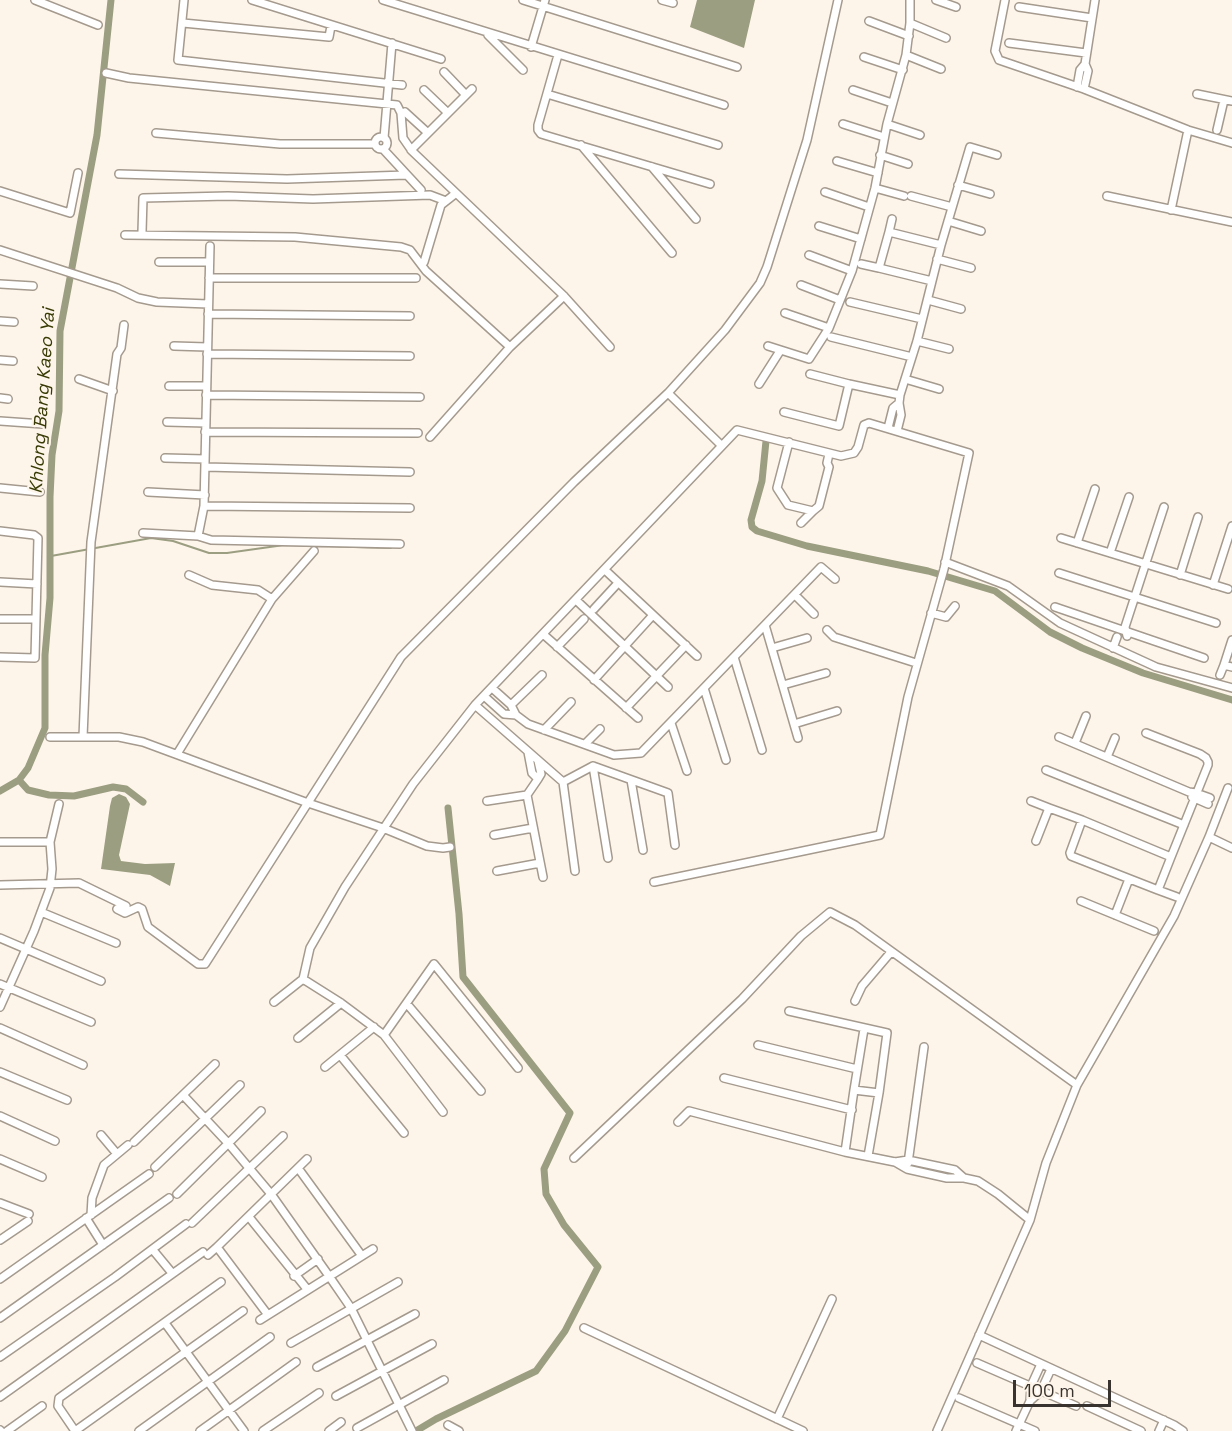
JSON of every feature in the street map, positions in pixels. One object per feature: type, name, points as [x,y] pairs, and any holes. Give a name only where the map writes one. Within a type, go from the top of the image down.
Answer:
[{"type":"street","points":[[34,0],[98,25]]},
{"type":"street","points":[[184,0],[178,60],[402,85]]},
{"type":"street","points":[[252,0],[441,59]]},
{"type":"street","points":[[383,0],[724,105]]},
{"type":"street","points":[[523,0],[544,3],[737,67]]},
{"type":"street","points":[[662,0],[673,3]]},
{"type":"street","points":[[117,909],[125,913],[138,907],[142,909],[148,927],[198,964],[205,964],[401,657],[574,482],[668,393],[725,330],[760,283],[767,267],[807,140],[838,0]]},
{"type":"street","points":[[768,346],[809,359],[828,328],[852,271],[875,188],[892,103],[906,56],[910,0]]},
{"type":"street","points":[[936,0],[956,7]]},
{"type":"street","points":[[1005,0],[996,46],[996,56],[999,60],[1081,88],[1188,130],[1232,143]]},
{"type":"street","points":[[1081,88],[1088,72],[1085,64],[1086,53],[1095,0]]},
{"type":"street","points":[[531,46],[544,3]]},
{"type":"street","points":[[1019,7],[1092,18]]},
{"type":"street","points":[[869,21],[909,36]]},
{"type":"street","points":[[183,23],[329,37],[331,26]]},
{"type":"street","points":[[910,23],[946,38]]},
{"type":"street","points":[[487,33],[524,70]]},
{"type":"street","points":[[383,149],[387,145],[384,138],[392,43]]},
{"type":"street","points":[[1009,43],[1086,53]]},
{"type":"street","points":[[558,55],[538,130],[541,134],[710,184]]},
{"type":"street","points":[[906,56],[941,69]]},
{"type":"street","points":[[864,57],[903,70]]},
{"type":"street","points":[[411,150],[469,92],[444,72]]},
{"type":"street","points":[[106,74],[397,105],[402,113],[402,133],[411,150],[564,296],[610,347]]},
{"type":"street","points":[[424,90],[448,113]]},
{"type":"street","points":[[853,90],[892,103]]},
{"type":"street","points":[[547,93],[718,145]]},
{"type":"street","points":[[1197,94],[1232,101]]},
{"type":"street","points":[[1217,130],[1224,100]]},
{"type":"street","points":[[405,112],[428,133]]},
{"type":"street","points":[[843,124],[884,137]]},
{"type":"street","points":[[887,124],[920,135]]},
{"type":"street","points":[[1171,210],[1188,130]]},
{"type":"street","points":[[156,134],[280,144],[375,144]]},
{"type":"street","points":[[375,144],[379,138],[384,138]]},
{"type":"street","points":[[375,144],[377,148],[383,149],[421,190]]},
{"type":"street","points":[[581,145],[672,253]]},
{"type":"street","points":[[897,431],[901,409],[900,399],[905,379],[928,300],[937,258],[970,147],[997,155]]},
{"type":"street","points":[[880,155],[909,164]]},
{"type":"street","points":[[837,161],[878,173]]},
{"type":"street","points":[[652,166],[696,219]]},
{"type":"street","points":[[0,191],[70,213],[78,173]]},
{"type":"street","points":[[119,174],[287,179],[406,175]]},
{"type":"street","points":[[958,186],[990,194]]},
{"type":"street","points":[[875,188],[952,207]]},
{"type":"street","points":[[825,192],[869,207]]},
{"type":"street","points":[[424,262],[441,206],[455,194]]},
{"type":"street","points":[[142,232],[143,198],[228,196],[314,199],[430,195],[446,201]]},
{"type":"street","points":[[1107,196],[1232,222]]},
{"type":"street","points":[[879,268],[892,219]]},
{"type":"street","points":[[948,221],[981,231]]},
{"type":"street","points":[[819,226],[861,239]]},
{"type":"street","points":[[889,232],[941,245]]},
{"type":"street","points":[[125,235],[295,237],[401,247],[410,250],[426,271],[510,347]]},
{"type":"street","points":[[198,536],[205,495],[210,246]]},
{"type":"street","points":[[0,250],[94,280],[138,298],[158,302],[208,304]]},
{"type":"street","points":[[809,255],[852,271]]},
{"type":"street","points":[[937,258],[971,267]]},
{"type":"street","points":[[159,262],[209,262]]},
{"type":"street","points":[[861,264],[932,281]]},
{"type":"street","points":[[209,278],[416,278]]},
{"type":"street","points":[[0,284],[33,285]]},
{"type":"street","points":[[801,285],[840,300]]},
{"type":"street","points":[[430,437],[510,347],[564,296]]},
{"type":"street","points":[[928,300],[961,309]]},
{"type":"street","points":[[850,302],[922,319]]},
{"type":"street","points":[[208,314],[410,316]]},
{"type":"street","points":[[785,314],[828,328]]},
{"type":"street","points":[[0,321],[14,322]]},
{"type":"street","points":[[83,737],[91,542],[117,354],[121,347],[124,325]]},
{"type":"street","points":[[831,337],[912,357]]},
{"type":"street","points":[[917,340],[949,349]]},
{"type":"street","points":[[174,346],[207,350],[410,356]]},
{"type":"street","points":[[759,384],[780,351]]},
{"type":"street","points":[[0,360],[13,361]]},
{"type":"street","points":[[810,374],[900,399]]},
{"type":"street","points":[[79,379],[113,391]]},
{"type":"street","points":[[905,379],[939,389]]},
{"type":"street","points":[[784,412],[839,426],[849,384]]},
{"type":"street","points":[[169,386],[206,390],[420,397]]},
{"type":"street","points":[[668,393],[721,445]]},
{"type":"street","points":[[888,428],[893,408],[900,399]]},
{"type":"street","points":[[0,421],[43,424]]},
{"type":"street","points":[[167,422],[206,423]]},
{"type":"street","points":[[274,1002],[303,979],[310,948],[383,828],[412,784],[475,705],[737,430],[841,456],[854,453],[858,447],[864,424],[868,423],[969,453],[944,566],[916,663],[893,760],[880,835],[654,882]]},
{"type":"street","points":[[205,432],[418,433]]},
{"type":"street","points":[[789,442],[777,488],[788,505],[813,512]]},
{"type":"street","points":[[801,523],[819,506],[829,466],[827,463],[829,454]]},
{"type":"street","points":[[829,466],[841,456]]},
{"type":"street","points":[[165,458],[205,463],[410,472]]},
{"type":"street","points":[[0,488],[40,492]]},
{"type":"street","points":[[1077,543],[1095,489]]},
{"type":"street","points":[[148,492],[205,495]]},
{"type":"street","points":[[1110,553],[1129,497]]},
{"type":"street","points":[[204,506],[410,508]]},
{"type":"street","points":[[1122,652],[1123,633],[1164,507]]},
{"type":"street","points":[[1180,575],[1198,517]]},
{"type":"street","points":[[1213,585],[1232,526]]},
{"type":"street","points":[[0,531],[34,535],[38,538],[35,658],[0,657]]},
{"type":"street","points":[[143,533],[198,536],[211,540],[400,544]]},
{"type":"street","points":[[1061,538],[1228,590]]},
{"type":"street","points":[[177,754],[273,599],[314,551]]},
{"type":"street","points":[[944,566],[1008,586],[1060,622],[1156,667],[1232,688]]},
{"type":"street","points":[[492,688],[511,705],[516,715],[528,724],[614,754],[641,753],[821,567],[835,579]]},
{"type":"street","points":[[604,570],[697,656]]},
{"type":"street","points":[[1059,573],[1216,623]]},
{"type":"street","points":[[189,575],[212,585],[258,590],[273,599]]},
{"type":"street","points":[[0,582],[37,584]]},
{"type":"street","points":[[594,609],[618,583]]},
{"type":"street","points":[[795,595],[814,614]]},
{"type":"street","points":[[576,600],[668,687]]},
{"type":"street","points":[[931,613],[946,617],[955,606]]},
{"type":"street","points":[[1055,607],[1123,633],[1204,658]]},
{"type":"street","points":[[594,680],[653,615]]},
{"type":"street","points":[[0,619],[36,618]]},
{"type":"street","points":[[557,647],[584,619]]},
{"type":"street","points":[[765,625],[798,738]]},
{"type":"street","points":[[827,630],[834,637],[916,663]]},
{"type":"street","points":[[1113,648],[1123,633]]},
{"type":"street","points":[[543,634],[638,718]]},
{"type":"street","points":[[772,648],[807,638]]},
{"type":"street","points":[[1220,675],[1232,640]]},
{"type":"street","points":[[626,708],[686,645]]},
{"type":"street","points":[[734,657],[762,750]]},
{"type":"street","points":[[1224,665],[1232,667]]},
{"type":"street","points":[[783,685],[826,673]]},
{"type":"street","points":[[511,705],[542,675]]},
{"type":"street","points":[[704,688],[726,760]]},
{"type":"street","points":[[484,696],[504,714],[516,715]]},
{"type":"street","points":[[544,730],[571,702]]},
{"type":"street","points":[[475,705],[563,782],[575,871]]},
{"type":"street","points":[[794,724],[837,711]]},
{"type":"street","points":[[1075,743],[1086,716]]},
{"type":"street","points":[[670,723],[687,771]]},
{"type":"street","points":[[585,744],[600,729]]},
{"type":"street","points":[[1146,733],[1206,758],[1208,765],[1193,794],[1184,825],[1158,890]]},
{"type":"street","points":[[1059,736],[1214,803]]},
{"type":"street","points":[[50,737],[130,738],[383,828],[427,846],[443,849],[450,847]]},
{"type":"street","points":[[1107,758],[1115,738]]},
{"type":"street","points":[[528,752],[532,773],[538,779]]},
{"type":"street","points":[[538,761],[541,774],[527,795],[543,877]]},
{"type":"street","points":[[563,782],[592,766],[668,793],[675,845]]},
{"type":"street","points":[[592,766],[608,858]]},
{"type":"street","points":[[1046,770],[1184,825]]},
{"type":"street","points":[[631,780],[643,850]]},
{"type":"street","points":[[937,1431],[1030,1220],[1046,1163],[1077,1085],[1166,931],[1209,837],[1214,803],[1227,788]]},
{"type":"street","points":[[487,801],[527,795]]},
{"type":"street","points":[[1031,801],[1171,857]]},
{"type":"street","points":[[0,1007],[26,949],[51,882],[50,842],[59,804]]},
{"type":"street","points":[[1036,841],[1049,808]]},
{"type":"street","points":[[1082,820],[1070,850],[1071,856],[1177,897]]},
{"type":"street","points":[[494,835],[533,828]]},
{"type":"street","points":[[1209,837],[1232,848]]},
{"type":"street","points":[[0,842],[50,842]]},
{"type":"street","points":[[497,870],[540,863]]},
{"type":"street","points":[[1115,915],[1129,879]]},
{"type":"street","points":[[0,885],[79,883],[126,906]]},
{"type":"street","points":[[1081,901],[1154,931]]},
{"type":"street","points":[[41,912],[116,943]]},
{"type":"street","points":[[574,1158],[741,999],[801,936],[827,913],[833,913],[855,925],[1077,1085]]},
{"type":"street","points":[[0,938],[101,981]]},
{"type":"street","points":[[855,1001],[862,986],[891,952]]},
{"type":"street","points":[[384,1035],[434,964],[518,1068]]},
{"type":"street","points":[[303,979],[341,1003],[384,1035],[443,1112]]},
{"type":"street","points":[[0,984],[91,1022]]},
{"type":"street","points":[[298,1038],[341,1003]]},
{"type":"street","points":[[407,1004],[481,1091]]},
{"type":"street","points":[[789,1011],[887,1033],[868,1156]]},
{"type":"street","points":[[325,1067],[374,1027]]},
{"type":"street","points":[[0,1028],[83,1065]]},
{"type":"street","points":[[845,1152],[864,1029]]},
{"type":"street","points":[[758,1046],[857,1070]]},
{"type":"street","points":[[907,1169],[924,1047]]},
{"type":"street","points":[[340,1055],[404,1133]]},
{"type":"street","points":[[103,1245],[88,1217],[104,1165],[131,1143],[214,1064]]},
{"type":"street","points":[[0,1071],[67,1100]]},
{"type":"street","points":[[724,1078],[852,1110]]},
{"type":"street","points":[[155,1167],[240,1085]]},
{"type":"street","points":[[855,1090],[879,1093]]},
{"type":"street","points":[[183,1095],[271,1194],[318,1259],[351,1308],[411,1428]]},
{"type":"street","points":[[177,1194],[261,1111]]},
{"type":"street","points":[[678,1122],[689,1111],[845,1152],[895,1162],[907,1169],[947,1178],[978,1181],[1030,1220]]},
{"type":"street","points":[[0,1116],[55,1141]]},
{"type":"street","points":[[101,1135],[117,1154]]},
{"type":"street","points":[[0,1357],[189,1224],[283,1136]]},
{"type":"street","points":[[0,1159],[42,1177]]},
{"type":"street","points":[[0,1397],[134,1303],[172,1273],[217,1247],[307,1159]]},
{"type":"street","points":[[895,1162],[908,1160],[955,1170],[964,1178]]},
{"type":"street","points":[[298,1168],[362,1256]]},
{"type":"street","points":[[0,1279],[149,1174]]},
{"type":"street","points":[[0,1318],[169,1198]]},
{"type":"street","points":[[0,1203],[28,1218],[0,1240]]},
{"type":"street","points":[[249,1217],[294,1276],[307,1289]]},
{"type":"street","points":[[217,1247],[268,1315]]},
{"type":"street","points":[[260,1320],[374,1249]]},
{"type":"street","points":[[153,1250],[172,1273]]},
{"type":"street","points":[[294,1276],[318,1259]]},
{"type":"street","points":[[221,1281],[59,1398],[58,1406],[75,1431],[243,1311]]},
{"type":"street","points":[[291,1343],[398,1282]]},
{"type":"street","points":[[777,1419],[832,1299]]},
{"type":"street","points":[[317,1366],[415,1314]]},
{"type":"street","points":[[165,1323],[244,1431]]},
{"type":"street","points":[[584,1328],[803,1431]]},
{"type":"street","points":[[979,1335],[1164,1420],[1170,1427],[1183,1431]]},
{"type":"street","points":[[139,1431],[148,1429],[207,1380],[270,1337]]},
{"type":"street","points":[[336,1396],[432,1344]]},
{"type":"street","points":[[200,1431],[296,1362]]},
{"type":"street","points":[[977,1363],[1076,1406]]},
{"type":"street","points":[[1018,1427],[1030,1401],[1031,1386],[1041,1365]]},
{"type":"street","points":[[1030,1401],[1041,1391],[1051,1369]]},
{"type":"street","points":[[357,1428],[444,1380]]},
{"type":"street","points":[[263,1431],[319,1393]]},
{"type":"street","points":[[959,1398],[1018,1427],[1035,1431]]},
{"type":"street","points":[[7,1431],[42,1406]]},
{"type":"street","points":[[1087,1406],[1141,1431]]},
{"type":"street","points":[[1159,1431],[1164,1420]]},
{"type":"street","points":[[328,1431],[341,1422]]},
{"type":"street","points":[[448,1425],[459,1431]]},
{"type":"shaded area","points":[[697,0],[755,0],[744,48],[690,27]]},
{"type":"shaded area","points":[[119,794],[126,797],[130,804],[119,855],[121,861],[145,864],[175,863],[170,886],[150,875],[101,869],[110,806],[112,798]]},
{"type":"waterway","name":"Khlong Bang Kaeo Yai","points":[[0,791],[19,780],[28,768],[45,728],[45,655],[50,598],[50,497],[52,455],[59,411],[60,331],[97,135],[111,0]]},
{"type":"waterway","points":[[766,441],[762,481],[751,520],[752,527],[757,531],[807,546],[928,571],[995,591],[1050,632],[1082,648],[1143,673],[1232,700]]},
{"type":"waterway","points":[[51,556],[151,538],[173,541],[209,553],[227,553],[284,545],[391,548]]},
{"type":"waterway","points":[[19,780],[28,790],[49,795],[74,796],[113,787],[126,789],[143,802]]},
{"type":"waterway","points":[[416,1431],[536,1371],[565,1331],[598,1267],[564,1225],[546,1194],[544,1169],[570,1113],[463,977],[448,808]]}]
